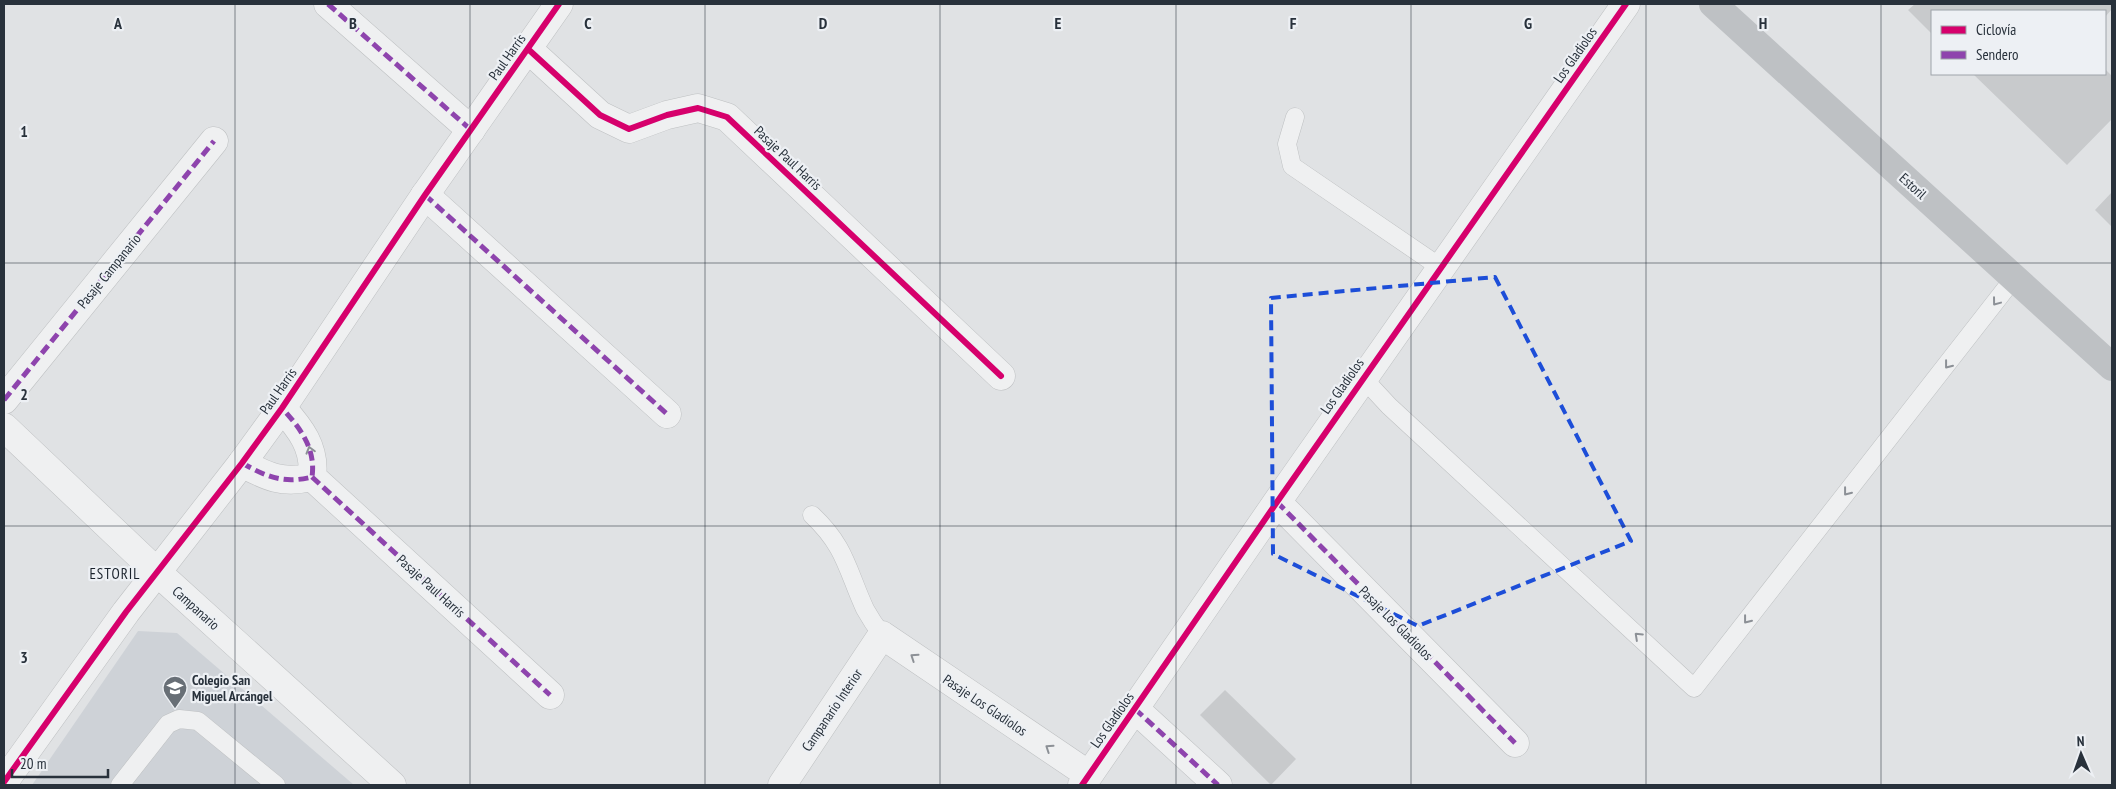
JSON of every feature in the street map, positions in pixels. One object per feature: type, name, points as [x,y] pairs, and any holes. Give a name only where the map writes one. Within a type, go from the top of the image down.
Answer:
[{"type":"main road","name":"Estoril","points":[[1713,4],[2112,367]]},
{"type":"street","points":[[328,4],[471,130]]},
{"type":"street","name":"Paul Harris","points":[[4,782],[126,612],[282,408],[425,196],[559,4]]},
{"type":"street","name":"Los Gladiolos","points":[[1086,780],[1440,267],[1626,4]]},
{"type":"street","name":"Pasaje Paul Harris","points":[[528,49],[600,115],[629,129],[667,115],[698,108],[727,117],[1001,376]]},
{"type":"street","name":"Pasaje Campanario","points":[[4,400],[214,141]]},
{"type":"street","points":[[425,196],[667,414]]},
{"type":"street","points":[[242,462],[262,475],[277,479],[299,480],[312,477],[314,465],[310,447],[299,428],[282,408]]},
{"type":"street","name":"Campanario","points":[[4,427],[157,572],[392,785]]},
{"type":"street","name":"Pasaje Paul Harris","points":[[312,477],[550,695]]},
{"type":"street","name":"Pasaje Los Gladiolos","points":[[1277,502],[1515,743]]},
{"type":"street","name":"Pasaje Los Gladiolos","points":[[882,635],[1086,780]]},
{"type":"street","name":"Campanario Interior","points":[[782,785],[882,635]]},
{"type":"street","points":[[1135,708],[1218,785]]},
{"type":"lane","points":[[1294,117],[1287,144],[1292,166],[1440,267]]},
{"type":"lane","points":[[1363,378],[1389,406],[1694,688],[2014,278]]},
{"type":"lane","points":[[812,515],[834,538],[845,558],[866,610],[882,635]]},
{"type":"lane","points":[[120,785],[168,724],[179,720],[198,721],[276,785]]},
{"type":"highlighted area","points":[[1495,277],[1631,541],[1418,626],[1273,554],[1271,298]]},
{"type":"shaded area","name":"Colegio San Miguel Arcángel","points":[[138,631],[177,633],[354,785],[32,785]]},
{"type":"building","points":[[1915,4],[2112,4],[2112,9],[2106,16],[2106,10],[1931,10],[1931,33],[1908,10]]},
{"type":"building","points":[[2106,70],[2112,76],[2112,119],[2067,165],[1974,75],[2106,75]]},
{"type":"building","points":[[2112,192],[2112,227],[2095,210]]},
{"type":"building","points":[[1225,690],[1296,759],[1271,785],[1200,715]]},
{"type":"marked path","points":[[328,4],[471,130]]},
{"type":"marked path","points":[[4,400],[214,141]]},
{"type":"marked path","points":[[425,195],[667,414]]},
{"type":"marked path","points":[[242,463],[276,478],[292,480],[312,477],[312,457],[309,448],[295,423],[282,408]]},
{"type":"marked path","points":[[312,477],[550,695]]},
{"type":"marked path","points":[[1277,502],[1515,743]]},
{"type":"marked path","points":[[1135,709],[1218,785]]},
{"type":"cycle path","points":[[4,782],[126,612],[242,463],[282,408],[425,195],[559,4]]},
{"type":"cycle path","points":[[1082,785],[1277,502],[1626,4]]},
{"type":"cycle path","points":[[528,49],[600,115],[629,129],[667,115],[698,108],[727,117],[1001,376]]},
{"type":"place","name":"Colegio San Miguel Arcángel","points":[[175,709]]},
{"type":"district","name":"ESTORIL","points":[[115,574]]}]
